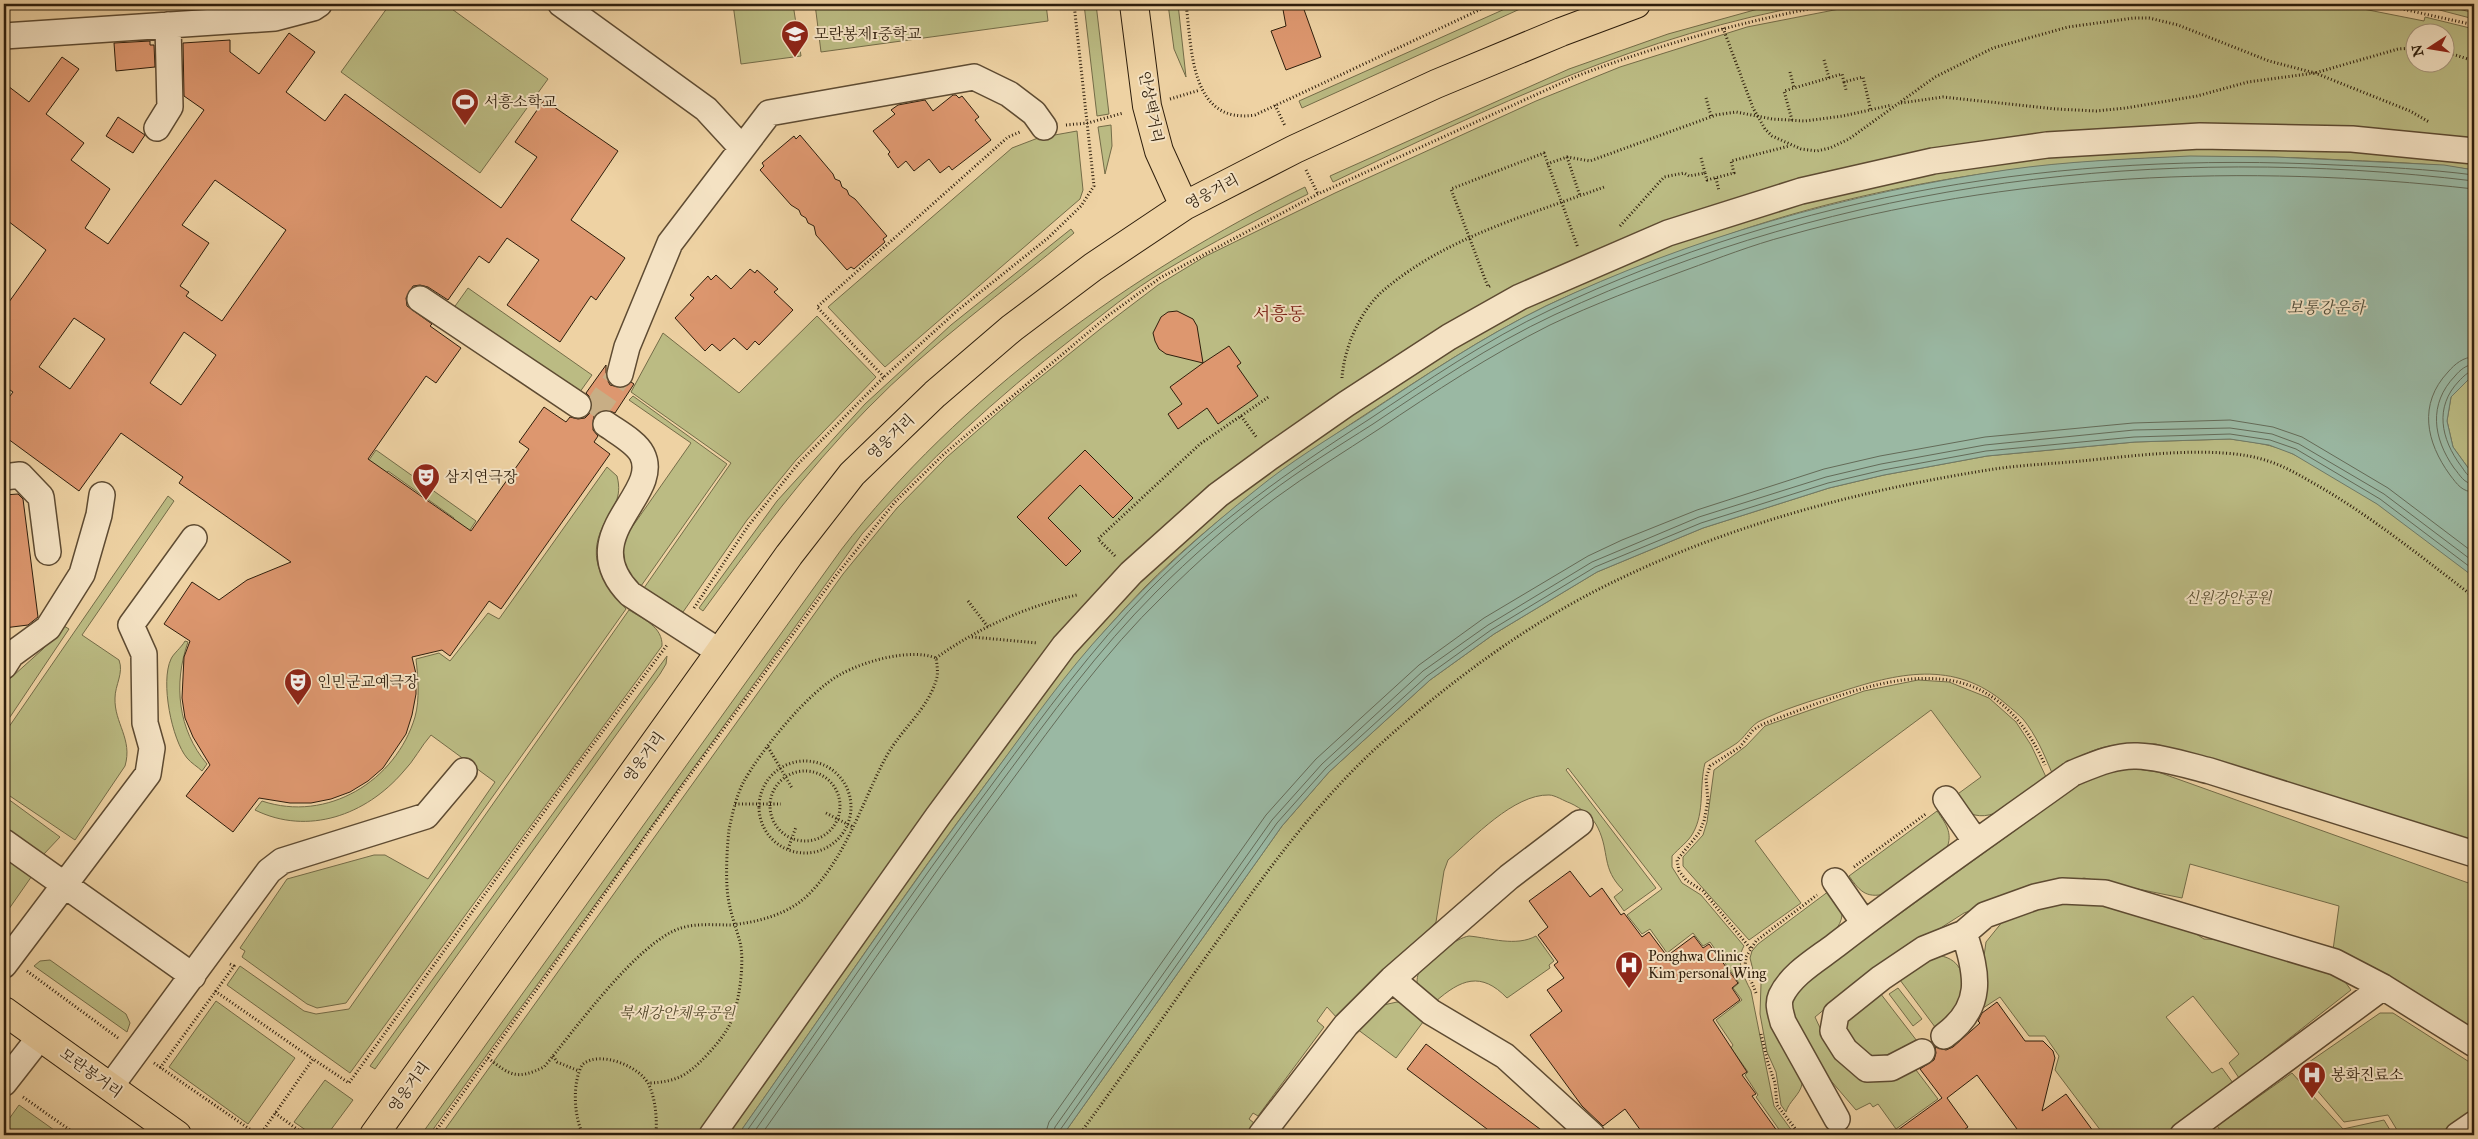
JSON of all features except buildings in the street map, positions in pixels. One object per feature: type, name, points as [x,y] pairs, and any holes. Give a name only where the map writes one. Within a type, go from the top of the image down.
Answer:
[{"type":"main road","name":"안상택거리","points":[[1134,4],[1148,106],[1159,150],[1184,206]]},
{"type":"main road","name":"영웅거리","points":[[374,1135],[789,555],[852,474],[935,394],[1019,322],[1093,267],[1184,206],[1295,149],[1436,84],[1560,32],[1636,4]]},
{"type":"main road","name":"모란봉거리","points":[[4,1011],[177,1135]]},
{"type":"street","points":[[4,36],[275,18],[314,8],[319,4]]},
{"type":"street","points":[[561,4],[706,108],[741,147]]},
{"type":"street","points":[[157,128],[170,107],[168,25]]},
{"type":"street","points":[[620,374],[627,347],[670,243],[741,147],[769,113],[974,77],[1008,94],[1034,113],[1044,127]]},
{"type":"street","points":[[712,1135],[938,816],[1064,646],[1131,573],[1218,496],[1346,404],[1449,337],[1520,297],[1668,233],[1801,191],[1933,161],[2047,146],[2113,140],[2200,136],[2352,139],[2463,149]]},
{"type":"street","points":[[420,299],[578,405]]},
{"type":"street","points":[[606,424],[641,452],[646,463],[645,478],[618,522],[611,543],[615,574],[618,581],[630,594],[720,652]]},
{"type":"street","points":[[4,477],[20,475],[41,497],[48,552]]},
{"type":"street","points":[[4,666],[11,655],[48,628],[82,574],[99,515],[102,495]]},
{"type":"street","points":[[4,965],[148,774],[152,748],[145,723],[144,654],[131,624],[194,538]]},
{"type":"street","points":[[1837,1119],[1783,1022],[1779,1008],[1780,997],[1798,976],[1864,923],[2073,773],[2107,760],[2136,756],[2168,760],[2210,771],[2474,854]]},
{"type":"street","points":[[110,1087],[269,871],[282,861],[426,816],[464,770]]},
{"type":"street","points":[[1946,799],[1976,842]]},
{"type":"street","points":[[1261,1135],[1346,1025],[1392,979],[1509,877],[1580,823]]},
{"type":"street","points":[[4,842],[193,976]]},
{"type":"street","points":[[1835,881],[1864,923]]},
{"type":"street","points":[[1922,1052],[1891,1068],[1867,1069],[1844,1050],[1833,1031],[1836,1014],[1881,978],[1924,949],[1964,933],[1985,915],[2035,897],[2062,891],[2105,893],[2335,962],[2383,987],[2474,1044]]},
{"type":"street","points":[[1944,1036],[1969,1012],[1976,991],[1974,963],[1964,933]]},
{"type":"street","points":[[1392,979],[1431,1012],[1505,1056],[1592,1135]]},
{"type":"street","points":[[2183,1135],[2383,987]]},
{"type":"street","points":[[12,1089],[40,1037]]},
{"type":"street","points":[[2458,1135],[2474,1124]]},
{"type":"path","points":[[193,976],[349,1083],[577,766],[680,627],[748,526],[798,464],[884,377],[958,310],[1048,238],[1081,206],[1094,186],[1074,4]]},
{"type":"path","points":[[1186,4],[1200,90],[1218,109],[1240,117],[1255,115],[1492,4]]},
{"type":"path","points":[[433,1135],[652,827],[854,552],[895,502],[944,454],[1094,328],[1160,278],[1318,194],[1577,76],[1668,44],[1723,28],[1835,4]]},
{"type":"path","points":[[2380,4],[2415,10],[2474,25]]},
{"type":"path","points":[[2412,4],[2418,5],[2415,10]]},
{"type":"path","points":[[1723,28],[1757,116],[1772,136],[1790,146],[1817,150],[1830,148],[1849,139],[1875,118],[1935,77],[1993,48],[2068,27],[2134,18],[2149,18],[2178,25],[2269,61],[2315,73],[2410,111],[2432,124],[2463,149]]},
{"type":"path","points":[[1547,164],[1567,157],[1590,161],[1711,116],[1736,112],[1792,120],[1834,118],[1922,98],[1943,97],[2056,109],[2096,111],[2183,99],[2248,82],[2315,73],[2398,49],[2406,49]]},
{"type":"path","points":[[2456,55],[2474,61]]},
{"type":"path","points":[[1824,60],[1829,78]]},
{"type":"path","points":[[1790,72],[1794,88]]},
{"type":"path","points":[[1792,120],[1784,90],[1842,74],[1846,90]]},
{"type":"path","points":[[1844,82],[1863,77],[1871,111]]},
{"type":"path","points":[[884,377],[817,307],[1008,137],[1023,131],[1044,127],[1088,122],[1200,90]]},
{"type":"path","points":[[1706,98],[1711,116]]},
{"type":"path","points":[[1701,158],[1707,180],[1734,174],[1731,161],[1790,146]]},
{"type":"path","points":[[1497,283],[1488,287],[1451,189],[1544,154],[1580,253]]},
{"type":"path","points":[[1567,157],[1580,196]]},
{"type":"path","points":[[1616,230],[1628,220],[1664,177],[1684,173],[1690,176],[1705,173]]},
{"type":"path","points":[[1716,178],[1719,191]]},
{"type":"path","points":[[1346,404],[1342,387],[1343,367],[1352,339],[1368,309],[1383,291],[1409,272],[1458,242],[1604,186]]},
{"type":"path","points":[[1131,573],[1098,539],[1200,444],[1270,396]]},
{"type":"path","points":[[1079,1135],[1281,852],[1332,793],[1374,751],[1441,692],[1509,642],[1602,588],[1677,553],[1830,502],[1991,469],[2156,454],[2232,454],[2267,460],[2292,470],[2397,536],[2474,597]]},
{"type":"path","points":[[936,658],[970,636],[1026,610],[1075,596],[1113,592]]},
{"type":"path","points":[[968,600],[988,627]]},
{"type":"path","points":[[970,636],[1064,646]]},
{"type":"path","points":[[649,1083],[668,1082],[692,1070],[719,1042],[731,1022],[742,962],[740,944],[726,887],[729,831],[742,784],[768,747],[828,681],[850,669],[898,655],[926,654],[936,658]]},
{"type":"path","points":[[488,1058],[509,1074],[518,1076],[531,1074],[544,1067],[609,987],[644,953],[666,935],[681,928],[698,925],[734,925],[767,919],[796,905],[810,893],[827,872],[853,827],[887,755],[919,714],[937,677],[936,658]]},
{"type":"path","points":[[1750,948],[1703,891],[1686,880],[1679,871],[1677,860],[1699,833],[1704,821],[1708,801],[1706,778],[1710,766],[1740,747],[1753,730],[1764,724],[1865,687],[1889,681],[1918,677],[1962,682],[1991,696],[2018,719],[2034,740],[2054,786]]},
{"type":"path","points":[[768,747],[792,788]]},
{"type":"path","points":[[806,760],[823,764],[838,774],[850,795],[851,807],[847,825],[837,840],[827,847],[804,853],[788,850],[772,839],[764,829],[760,818],[759,804],[765,783],[780,767],[806,760]]},
{"type":"path","points":[[806,771],[814,772],[830,782],[839,798],[840,806],[837,819],[829,831],[822,837],[804,841],[792,838],[780,831],[774,823],[770,804],[775,788],[786,777],[806,771]]},
{"type":"path","points":[[735,804],[782,804]]},
{"type":"path","points":[[826,813],[853,827]]},
{"type":"path","points":[[788,850],[796,827]]},
{"type":"path","points":[[160,1068],[234,966],[211,950]]},
{"type":"path","points":[[553,1056],[557,1062],[579,1070]]},
{"type":"path","points":[[583,1135],[577,1118],[576,1101],[579,1070],[586,1061],[596,1058],[622,1062],[649,1083],[657,1120],[656,1135]]},
{"type":"path","points":[[260,1135],[313,1059]]},
{"type":"path","points":[[12,1089],[77,1135]]},
{"type":"path","points":[[276,1113],[305,1135]]},
{"type":"green space","name":"서흥소학교","points":[[390,4],[445,4],[548,79],[480,173],[341,72]]},
{"type":"green space","points":[[733,4],[793,4],[801,56],[741,64]]},
{"type":"green space","points":[[815,4],[1046,4],[1048,21],[821,52]]},
{"type":"green space","points":[[1084,4],[1096,4],[1109,114],[1097,116]]},
{"type":"green space","points":[[1168,4],[1178,4],[1186,77],[1174,49]]},
{"type":"green space","points":[[1516,4],[1531,4],[1302,108],[1299,101]]},
{"type":"green space","points":[[1776,4],[1815,4],[1752,17],[1689,34],[1628,54],[1568,76],[1509,101],[1333,182],[1330,176],[1569,69],[1668,34]]},
{"type":"green space","name":"북새강안체육공원","points":[[1865,4],[2338,4],[2424,21],[2425,17],[2445,22],[2406,22],[2406,72],[2456,72],[2456,25],[2474,29],[2474,170],[2419,164],[2325,159],[2186,157],[2117,160],[1979,174],[1843,201],[1776,219],[1643,266],[1546,306],[1453,358],[1306,455],[1223,517],[1145,587],[1103,632],[958,821],[738,1135],[441,1135],[843,574],[897,508],[947,457],[1017,396],[1104,326],[1158,285],[1204,257],[1335,193],[1536,101],[1620,67],[1747,27]]},
{"type":"green space","points":[[2429,4],[2440,4],[2474,13],[2474,19],[2428,7]]},
{"type":"green space","points":[[1111,125],[1112,146],[1105,174],[1098,127]]},
{"type":"green space","points":[[1077,131],[1083,190],[1080,199],[885,367],[828,307],[1012,148],[1038,138]]},
{"type":"green space","points":[[1305,187],[1308,194],[1236,231],[1152,278],[1117,303],[989,407],[886,507],[862,534],[429,1135],[421,1135],[841,550],[888,494],[939,441],[994,390],[1114,298],[1241,220]]},
{"type":"green space","points":[[1071,229],[1074,233],[916,362],[867,409],[823,457],[761,532],[703,611],[699,608],[777,501],[865,404],[951,325]]},
{"type":"green space","points":[[468,288],[592,375],[577,396],[453,309]]},
{"type":"green space","points":[[817,316],[876,377],[796,460],[747,520],[683,612],[644,588],[731,463],[631,392],[663,333],[739,393]]},
{"type":"green space","points":[[2474,374],[2474,476],[2453,447],[2447,421],[2451,397]]},
{"type":"green space","points":[[633,396],[727,464],[641,586],[631,576],[626,566],[623,554],[623,540],[691,443],[629,400]]},
{"type":"green space","name":"신원강안공원","points":[[2230,439],[2278,448],[2340,479],[2387,510],[2474,577],[2474,843],[2156,744],[2124,744],[2101,748],[2080,757],[2052,773],[2028,725],[2006,704],[1986,690],[1966,680],[1945,675],[1925,674],[1881,680],[1807,702],[1768,717],[1755,724],[1737,743],[1705,763],[1697,825],[1689,839],[1672,856],[1672,867],[1682,883],[1701,895],[1744,946],[1741,952],[1740,963],[1743,975],[1751,991],[1774,1106],[1795,1135],[1783,1135],[1756,1097],[1758,1095],[1745,1075],[1748,1072],[1731,1048],[1733,1045],[1716,1020],[1742,1000],[1733,988],[1739,983],[1710,942],[1703,946],[1693,933],[1667,953],[1650,929],[1642,934],[1627,915],[1662,889],[1568,768],[1566,770],[1656,888],[1624,911],[1614,897],[1623,890],[1611,875],[1602,837],[1596,824],[1590,817],[1574,805],[1551,795],[1536,797],[1522,802],[1508,809],[1495,819],[1448,860],[1444,871],[1436,922],[1338,1019],[1327,1007],[1317,1021],[1324,1027],[1258,1116],[1253,1113],[1249,1119],[1254,1123],[1245,1135],[1063,1135],[1282,826],[1329,772],[1430,680],[1494,634],[1597,572],[1703,528],[1829,488],[1884,475],[1987,456],[2135,442]]},
{"type":"green space","points":[[376,450],[476,521],[468,533],[452,522],[454,518],[388,471],[385,475],[367,463]]},
{"type":"green space","points":[[607,467],[617,476],[619,491],[616,502],[598,538],[597,561],[605,581],[626,609],[346,1003],[317,1008],[307,1004],[242,957],[245,951],[240,948],[287,879],[374,855],[385,855],[428,879],[495,782],[431,735],[407,768],[388,787],[372,800],[354,810],[335,817],[315,821],[295,821],[275,818],[255,810],[262,801],[286,806],[311,806],[334,801],[356,791],[375,778],[392,760],[406,740],[415,717],[418,695],[416,659],[439,653],[450,661],[488,613],[499,619]]},
{"type":"green space","points":[[168,496],[174,501],[82,635],[119,660],[120,674],[115,693],[115,707],[125,739],[127,756],[125,766],[75,840],[4,792],[4,734]]},
{"type":"green space","points":[[629,610],[646,620],[656,629],[662,646],[350,1073],[227,985],[240,966],[304,1011],[316,1014],[349,1009]]},
{"type":"green space","points":[[64,626],[69,629],[4,726],[4,684],[43,649]]},
{"type":"green space","points":[[185,641],[188,642],[181,674],[181,706],[184,722],[190,736],[197,751],[207,764],[202,771],[189,760],[182,750],[172,725],[167,696],[168,669],[171,659]]},
{"type":"green space","points":[[667,656],[666,664],[660,674],[375,1069],[370,1066]]},
{"type":"green space","points":[[1918,680],[1949,682],[1989,698],[2016,722],[2031,745],[2046,777],[2013,804],[1994,814],[1984,816],[1972,814],[1955,796],[1981,777],[1931,710],[1755,841],[1801,903],[1749,940],[1683,866],[1683,857],[1703,835],[1707,822],[1714,770],[1746,746],[1765,726],[1864,691]]},
{"type":"green space","points":[[2123,767],[2158,772],[2474,885],[2474,1030],[2386,974],[2333,950],[2339,906],[2190,864],[2182,898],[2084,878],[2012,895],[1964,913],[1864,977],[1815,1017],[1821,1030],[1858,1078],[1885,1081],[1916,1070],[1938,1099],[1896,1129],[1878,1104],[1873,1107],[1870,1103],[1856,1110],[1826,1075],[1790,1010],[1796,994],[1814,976],[2082,782]]},
{"type":"green space","points":[[4,796],[60,837],[43,855],[4,830]]},
{"type":"green space","points":[[1937,811],[1944,821],[1949,835],[1948,846],[1945,852],[1889,893],[1870,895],[1857,887],[1849,876]]},
{"type":"green space","points":[[4,852],[34,873],[4,916]]},
{"type":"green space","points":[[1829,891],[1841,908],[1840,924],[1834,933],[1815,951],[1776,981],[1802,1084],[1786,1112],[1781,1105],[1776,1072],[1767,1052],[1760,1014],[1761,984],[1753,970],[1750,958],[1752,951],[1758,944]]},
{"type":"green space","points":[[2094,900],[2174,920],[2204,939],[2234,940],[2343,979],[2351,990],[2239,1078],[2229,1063],[2239,1054],[2193,996],[2166,1017],[2212,1073],[2222,1068],[2233,1083],[2163,1135],[2104,1135],[2055,1070],[2059,1056],[2045,1036],[2029,1036],[2000,997],[1980,1010],[1982,970],[1986,942],[2007,916],[2037,903]]},
{"type":"green space","points":[[1469,936],[1494,940],[1520,941],[1536,936],[1554,961],[1549,965],[1550,968],[1507,998],[1498,989],[1488,984],[1480,981],[1471,981],[1454,988],[1435,1002],[1417,985],[1419,972],[1429,960],[1457,941]]},
{"type":"green space","points":[[1935,955],[1944,956],[1956,963],[1960,969],[1963,981],[1955,1010],[1935,1027],[1897,976]]},
{"type":"green space","points":[[50,960],[126,1014],[130,1023],[127,1032],[34,966],[40,961]]},
{"type":"green space","points":[[1898,988],[1922,1019],[1913,1026],[1889,994]]},
{"type":"green space","points":[[1877,989],[1917,1041],[1882,1056],[1869,1057],[1849,1038],[1845,1029],[1846,1022],[1854,1009]]},
{"type":"green space","points":[[216,1001],[295,1058],[248,1124],[169,1067]]},
{"type":"green space","points":[[1397,1002],[1407,1004],[1426,1018],[1396,1058],[1357,1029],[1379,1006]]},
{"type":"green space","points":[[2380,1013],[2393,1013],[2474,1065],[2474,1112],[2445,1135],[2400,1135],[2388,1115],[2344,1122],[2299,1069]]},
{"type":"green space","name":"봉화진료소","points":[[2292,1073],[2343,1129],[2384,1120],[2393,1135],[2224,1135],[2217,1126]]},
{"type":"green space","points":[[325,1080],[353,1100],[327,1135],[313,1135],[294,1122]]},
{"type":"green space","points":[[19,1105],[61,1135],[4,1135],[4,1126]]},
{"type":"water","name":"보통강운하","points":[[2190,156],[2275,157],[2444,165],[2474,170],[2474,374],[2451,397],[2447,421],[2453,447],[2474,476],[2474,577],[2377,504],[2293,454],[2269,445],[2230,439],[2135,442],[1987,456],[1884,475],[1829,488],[1703,528],[1597,572],[1494,634],[1430,680],[1329,772],[1282,826],[1063,1135],[738,1135],[929,862],[1063,680],[1125,608],[1198,538],[1237,505],[1296,460],[1453,358],[1522,318],[1600,282],[1656,259],[1713,239],[1829,205],[1947,180],[2052,164]]},
{"type":"tunnel","points":[[592,415],[620,374]]},
{"type":"place","name":"모란봉제1중학교","points":[[795,58]]},
{"type":"place","name":"서흥소학교","points":[[465,126]]},
{"type":"place","name":"삼지연극장","points":[[426,501]]},
{"type":"place","name":"인민군교예극장","points":[[298,706]]},
{"type":"place","name":"Ponghwa Clinic Kim personal Wing","points":[[1629,989]]},
{"type":"place","name":"봉화진료소","points":[[2312,1099]]},
{"type":"district","name":"서흥동","points":[[1279,314]]}]
